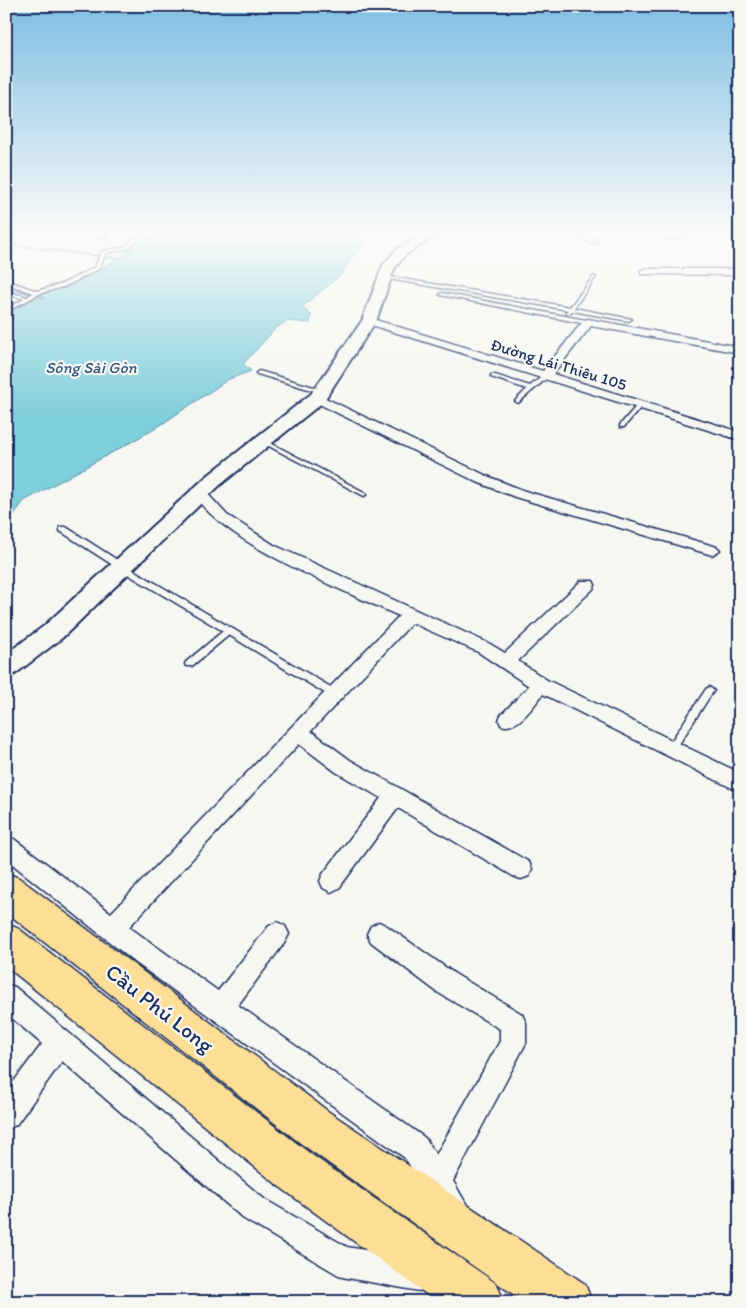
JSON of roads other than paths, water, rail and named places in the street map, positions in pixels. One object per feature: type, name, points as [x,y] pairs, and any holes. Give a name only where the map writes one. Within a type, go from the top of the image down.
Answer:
[{"type":"main road","name":"Cầu Phú Long","points":[[6,890],[314,1127],[567,1302]]},
{"type":"main road","points":[[6,942],[296,1172],[462,1291]]},
{"type":"street","points":[[6,667],[53,632],[200,494],[320,395],[370,321],[380,293]]},
{"type":"street","name":"Đường Lái Thiêu 105","points":[[370,321],[637,408],[740,436]]},
{"type":"street","points":[[545,377],[569,348],[586,322],[599,322],[740,350]]},
{"type":"street","points":[[320,395],[482,479],[520,494],[712,550]]},
{"type":"street","points":[[200,494],[222,518],[269,548],[484,648],[541,685],[740,783]]},
{"type":"street","points":[[506,662],[587,585]]},
{"type":"street","points":[[112,928],[336,695],[410,615]]},
{"type":"street","points":[[508,720],[541,685]]},
{"type":"street","points":[[299,733],[343,766],[521,869]]},
{"type":"street","points":[[331,881],[395,796]]},
{"type":"street","points":[[6,846],[220,1008],[415,1148],[473,1238]]},
{"type":"street","points":[[220,1008],[277,934]]},
{"type":"street","points":[[379,934],[446,983],[513,1023],[513,1043],[437,1182]]},
{"type":"street","points":[[6,996],[254,1209],[342,1262],[462,1291]]},
{"type":"street","points":[[6,1115],[60,1041]]},
{"type":"lane","points":[[10,293],[28,298]]},
{"type":"lane","points":[[6,311],[37,293]]},
{"type":"lane","points":[[464,293],[568,314],[586,322]]},
{"type":"lane","points":[[568,314],[583,293]]},
{"type":"lane","points":[[442,294],[568,314],[629,319]]},
{"type":"lane","points":[[259,373],[320,395]]},
{"type":"lane","points":[[493,376],[531,388]]},
{"type":"lane","points":[[518,401],[545,377]]},
{"type":"lane","points":[[622,426],[637,408]]},
{"type":"lane","points":[[263,441],[364,494]]},
{"type":"lane","points":[[64,529],[122,567],[336,695]]},
{"type":"lane","points":[[189,664],[229,631]]},
{"type":"lane","points":[[671,749],[709,691]]},
{"type":"water","name":"Sông Sài Gòn","points":[[45,293],[319,293],[302,307],[311,315],[310,323],[287,321],[276,328],[243,364],[251,371],[229,379],[153,430],[24,501],[6,525],[6,314]]},
{"type":"waterway","points":[[27,293],[44,298]]}]
